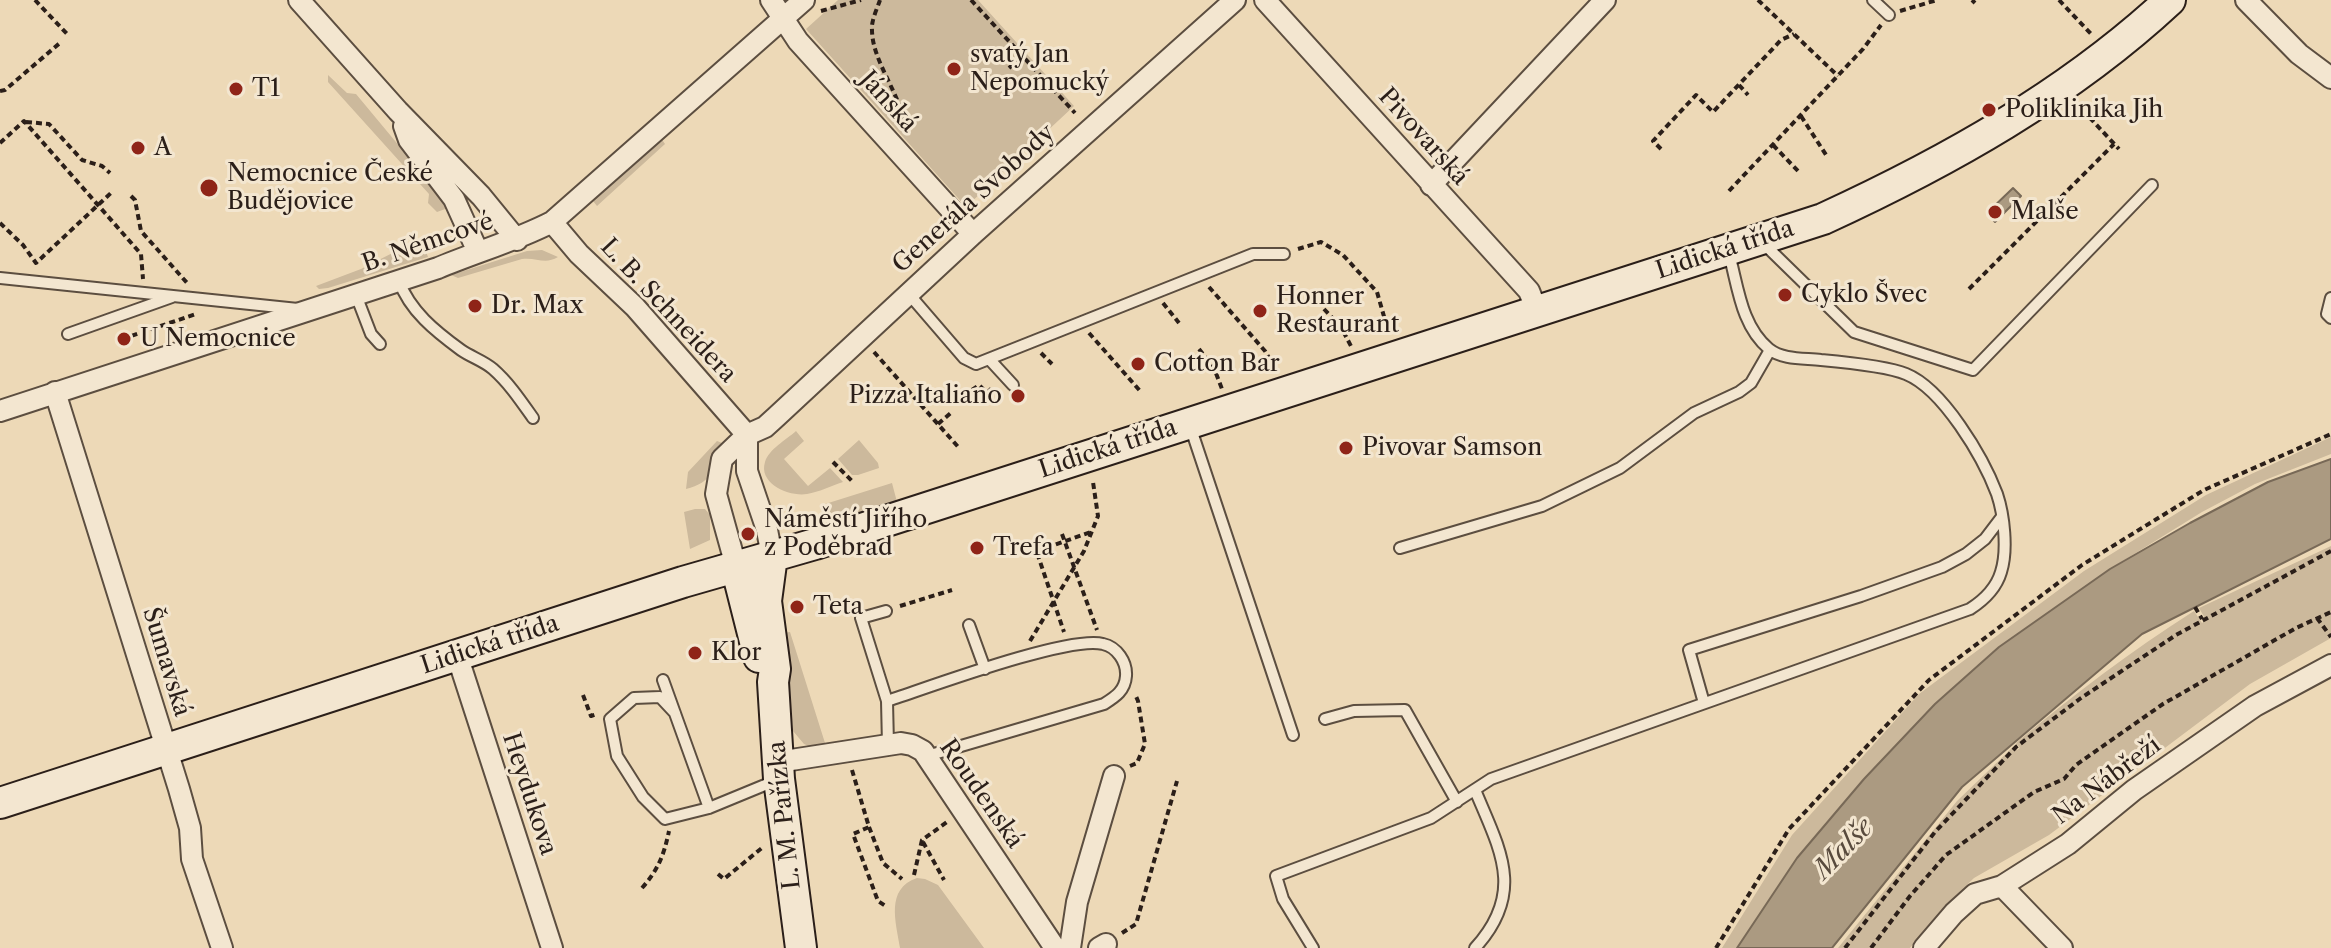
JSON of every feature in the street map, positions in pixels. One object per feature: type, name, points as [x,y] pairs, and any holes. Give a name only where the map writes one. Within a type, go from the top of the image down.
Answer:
[{"type":"street","points":[[299,0],[398,111],[481,196],[517,240]]},
{"type":"street","name":"Jánská","points":[[771,0],[798,41],[973,234]]},
{"type":"street","name":"Generála Svobody","points":[[736,566],[716,494],[722,459],[747,435],[765,427],[908,293],[1235,0]]},
{"type":"street","name":"Pivovarská","points":[[1265,0],[1529,291],[1537,311]]},
{"type":"street","points":[[1431,185],[1605,0]]},
{"type":"street","name":"Lidická třída","points":[[0,803],[1823,219],[1952,156],[2025,111],[2086,68],[2170,0]]},
{"type":"street","points":[[2246,0],[2299,54],[2331,78]]},
{"type":"street","name":"B. Němcové","points":[[0,411],[517,240],[552,222],[783,19],[813,5]]},
{"type":"street","points":[[398,111],[409,140],[457,204],[478,252]]},
{"type":"street","name":"L. B. Schneidera","points":[[552,222],[579,254],[635,307],[747,435]]},
{"type":"street","name":"Šumavská","points":[[55,392],[189,824],[192,859],[222,948]]},
{"type":"street","points":[[747,435],[747,471],[767,530],[772,556]]},
{"type":"street","name":"L. M. Pařízka","points":[[772,556],[766,601],[775,669],[778,770],[801,948]]},
{"type":"street","points":[[736,566],[763,673],[773,682]]},
{"type":"street","name":"Heydukova","points":[[457,655],[552,948]]},
{"type":"street","name":"Na Nábřeží","points":[[1924,948],[1975,894],[2002,886],[2068,844],[2134,790],[2255,706],[2331,665]]},
{"type":"street","name":"Roudenská","points":[[778,770],[888,745],[912,745],[923,751],[1055,948]]},
{"type":"street","points":[[1070,948],[1077,902],[1114,776]]},
{"type":"street","points":[[2002,886],[2062,948]]},
{"type":"lane","points":[[1873,0],[1889,15]]},
{"type":"lane","points":[[1759,239],[1854,332],[1973,370],[2152,185]]},
{"type":"lane","points":[[1313,948],[1283,899],[1276,876],[1431,818],[1491,779],[1970,609],[1984,599],[2001,574],[2004,542],[1998,496],[1978,457],[1945,406],[1921,382],[1904,373],[1825,360],[1784,357],[1770,350],[1759,339],[1741,305],[1728,248]]},
{"type":"lane","points":[[908,293],[964,358],[976,364],[1253,254],[1284,254]]},
{"type":"lane","points":[[0,278],[308,310]]},
{"type":"lane","points":[[399,281],[406,301],[420,316],[462,351],[490,366],[533,418]]},
{"type":"lane","points":[[68,334],[177,295]]},
{"type":"lane","points":[[356,295],[371,334],[380,344]]},
{"type":"lane","points":[[2331,298],[2327,314],[2331,318]]},
{"type":"lane","points":[[1400,548],[1542,506],[1620,468],[1709,403],[1739,392],[1751,383],[1770,350]]},
{"type":"lane","points":[[990,360],[1013,385]]},
{"type":"lane","points":[[1189,423],[1293,735]]},
{"type":"lane","points":[[1704,703],[1689,650],[1942,567],[1985,539],[2001,518]]},
{"type":"lane","points":[[886,611],[861,618],[887,701],[888,745]]},
{"type":"lane","points":[[969,625],[985,669]]},
{"type":"lane","points":[[887,701],[1069,646],[1102,643],[1115,649],[1125,664],[1126,678],[1120,693],[1104,704],[927,756]]},
{"type":"lane","points":[[663,680],[709,808]]},
{"type":"lane","points":[[675,713],[660,697],[634,698],[610,719],[617,756],[643,797],[665,819],[709,808],[778,770]]},
{"type":"lane","points":[[1325,719],[1354,711],[1405,710],[1457,802]]},
{"type":"lane","points":[[1475,790],[1503,856],[1504,887],[1500,915],[1475,948]]},
{"type":"path","points":[[35,0],[69,36]]},
{"type":"path","points":[[813,5],[861,0]]},
{"type":"path","points":[[880,0],[871,28],[874,48],[904,112],[911,165]]},
{"type":"path","points":[[971,0],[1075,113]]},
{"type":"path","points":[[1758,0],[1838,76]]},
{"type":"path","points":[[1729,191],[1838,76],[1889,15],[1916,4],[1937,0]]},
{"type":"path","points":[[2059,0],[2092,35]]},
{"type":"path","points":[[1661,149],[1653,141],[1696,95],[1713,112],[1781,40],[1794,34]]},
{"type":"path","points":[[0,91],[61,42]]},
{"type":"path","points":[[1009,68],[1023,56]]},
{"type":"path","points":[[1739,85],[1748,95]]},
{"type":"path","points":[[2074,101],[2119,149]]},
{"type":"path","points":[[1801,116],[1828,158]]},
{"type":"path","points":[[0,143],[24,121],[49,124],[82,160],[102,166],[110,173]]},
{"type":"path","points":[[24,121],[141,254],[143,281]]},
{"type":"path","points":[[1969,289],[2114,144]]},
{"type":"path","points":[[1773,145],[1798,171]]},
{"type":"path","points":[[0,223],[36,263],[112,192]]},
{"type":"path","points":[[131,196],[135,200],[141,231],[189,286]]},
{"type":"path","points":[[1284,254],[1321,242],[1343,255],[1377,292],[1385,320]]},
{"type":"path","points":[[1199,276],[1275,365],[1283,394]]},
{"type":"path","points":[[1155,294],[1179,323]]},
{"type":"path","points":[[1324,309],[1349,340],[1360,369]]},
{"type":"path","points":[[122,339],[203,311]]},
{"type":"path","points":[[1079,322],[1141,392]]},
{"type":"path","points":[[1199,349],[1214,368],[1229,410]]},
{"type":"path","points":[[874,352],[960,449]]},
{"type":"path","points":[[972,390],[979,385],[987,393],[1005,376]]},
{"type":"path","points":[[938,424],[952,412]]},
{"type":"path","points":[[1716,948],[1789,829],[1929,680],[2082,565],[2204,490],[2331,434]]},
{"type":"path","points":[[833,462],[853,482]]},
{"type":"path","points":[[1018,660],[1074,569],[1092,531],[1098,516],[1093,482]]},
{"type":"path","points":[[1037,551],[1092,531]]},
{"type":"path","points":[[1062,534],[1102,643]]},
{"type":"path","points":[[1034,544],[1069,646]]},
{"type":"path","points":[[1845,948],[1935,832],[2014,745],[2202,619],[2331,551]]},
{"type":"path","points":[[886,611],[952,590]]},
{"type":"path","points":[[2195,607],[2202,619]]},
{"type":"path","points":[[1871,948],[1946,855],[2034,792],[2064,779],[2076,765],[2163,704],[2296,628],[2331,612]]},
{"type":"path","points":[[2317,618],[2331,637]]},
{"type":"path","points":[[1114,776],[1137,763],[1145,744],[1138,701],[1126,678]]},
{"type":"path","points":[[847,752],[883,863],[902,879]]},
{"type":"path","points":[[1138,918],[1177,781]]},
{"type":"path","points":[[914,875],[922,840],[960,808]]},
{"type":"path","points":[[642,888],[664,857],[671,817]]},
{"type":"path","points":[[869,827],[853,834],[878,901],[887,907]]},
{"type":"path","points":[[922,840],[944,880]]},
{"type":"path","points":[[718,874],[724,879],[765,846]]},
{"type":"shaded area","points":[[838,0],[978,0],[1074,106],[966,207],[806,29]]},
{"type":"shaded area","points":[[328,75],[347,93],[356,94],[448,208],[437,212],[428,203],[429,194],[328,82]]},
{"type":"shaded area","points":[[661,138],[665,144],[597,206],[593,201]]},
{"type":"shaded area","points":[[422,240],[428,257],[328,288],[319,289],[316,286],[361,269]]},
{"type":"shaded area","points":[[542,250],[558,257],[549,260],[522,259],[458,278],[451,275],[527,251]]},
{"type":"shaded area","points":[[796,431],[804,441],[784,459],[808,486],[830,468],[843,482],[807,494],[784,491],[771,483],[764,470],[767,457]]},
{"type":"shaded area","points":[[2331,437],[2331,454],[2255,484],[2202,512],[2110,569],[1999,647],[1828,820],[1797,858],[1737,948],[1722,948],[1792,835],[1919,694],[2084,571],[2206,495]]},
{"type":"shaded area","points":[[859,440],[879,468],[852,475],[838,459]]},
{"type":"shaded area","points":[[717,441],[727,445],[716,467],[702,483],[686,489],[688,472]]},
{"type":"shaded area","points":[[892,483],[897,502],[826,522],[822,505]]},
{"type":"shaded area","points":[[705,509],[710,515],[710,540],[690,549],[684,512]]},
{"type":"shaded area","points":[[2331,546],[2331,638],[2250,684],[2049,835],[1974,878],[1910,948],[1838,948],[1957,801],[2013,747],[2017,750],[2020,748],[2016,743],[2037,725],[2125,658],[2194,611],[2202,623],[2206,620],[2199,608]]},
{"type":"shaded area","points":[[790,632],[825,743],[811,747],[804,744],[793,731],[783,633]]},
{"type":"shaded area","points":[[917,878],[938,885],[984,948],[900,948],[895,917],[897,898],[907,883]]},
{"type":"water","points":[[2013,188],[2021,196],[1995,222],[1987,213]]},
{"type":"water","points":[[2331,459],[2331,539],[2142,634],[1962,787],[1832,948],[1737,948],[1797,858],[1864,779],[1935,704],[1999,647],[2110,569],[2190,523],[2268,482]]},
{"type":"place","name":"svatý Jan Nepomucký","points":[[954,69]]},
{"type":"place","name":"T1","points":[[236,89]]},
{"type":"place","name":"Poliklinika Jih","points":[[1989,110]]},
{"type":"place","name":"A","points":[[138,148]]},
{"type":"place","name":"Nemocnice České Budějovice","points":[[209,188]]},
{"type":"place","name":"Malše","points":[[1995,212]]},
{"type":"place","name":"Cyklo Švec","points":[[1785,295]]},
{"type":"place","name":"Dr. Max","points":[[475,306]]},
{"type":"place","name":"Honner Restaurant","points":[[1260,311]]},
{"type":"place","name":"U Nemocnice","points":[[124,339]]},
{"type":"place","name":"Cotton Bar","points":[[1138,364]]},
{"type":"place","name":"Pizza Italiano","points":[[1018,396]]},
{"type":"place","name":"Pivovar Samson","points":[[1346,448]]},
{"type":"place","name":"Náměstí Jiřího z Poděbrad","points":[[748,534]]},
{"type":"place","name":"Trefa","points":[[977,548]]},
{"type":"place","name":"Teta","points":[[797,607]]},
{"type":"place","name":"Klor","points":[[695,653]]}]
